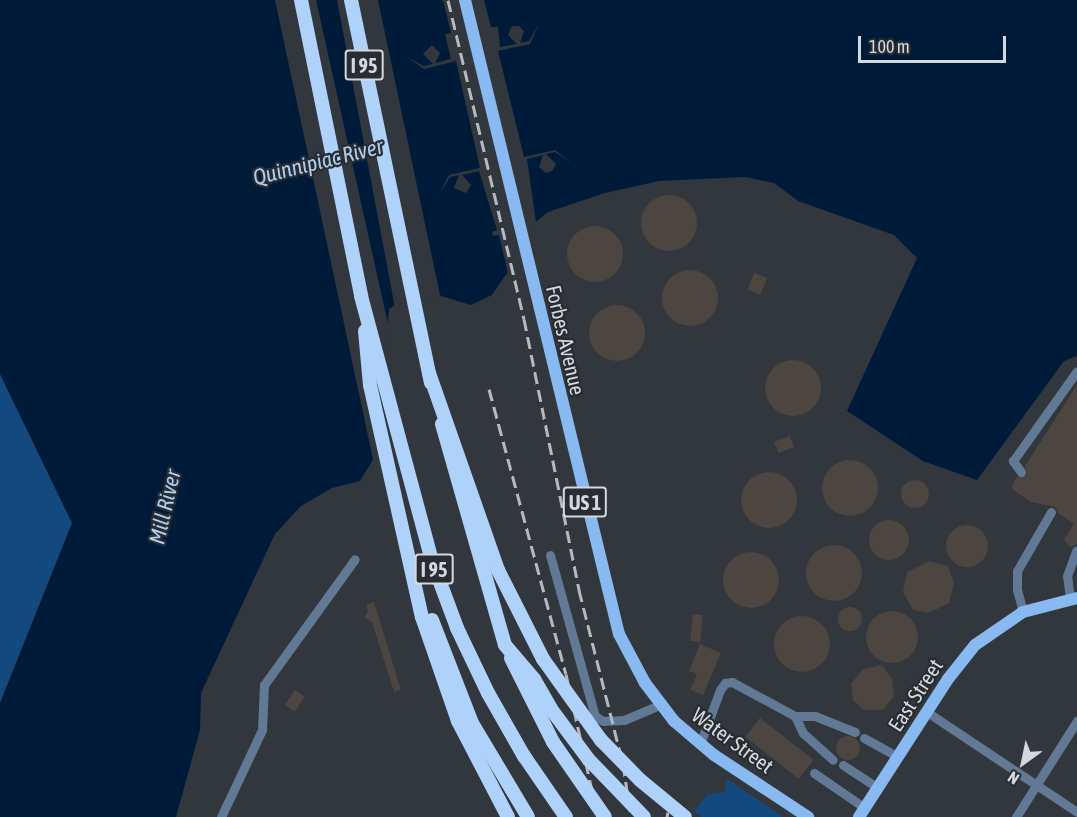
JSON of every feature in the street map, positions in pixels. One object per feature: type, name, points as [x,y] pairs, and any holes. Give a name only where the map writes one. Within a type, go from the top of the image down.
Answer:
[{"type":"highway","name":"I 95","points":[[301,0],[361,296],[420,523],[443,593],[505,725],[566,817]]},
{"type":"highway","name":"I 95","points":[[351,0],[429,373],[470,532],[505,645],[535,711],[605,817]]},
{"type":"highway","points":[[361,296],[370,386],[398,506],[411,576],[444,686],[474,754],[508,817]]},
{"type":"highway","points":[[429,373],[498,570],[543,659],[601,740],[640,780],[685,817]]},
{"type":"highway","points":[[398,506],[434,625],[461,699],[492,761],[528,817]]},
{"type":"highway","points":[[505,645],[534,679],[557,718],[589,760],[644,817]]},
{"type":"main road","name":"Forbes Avenue","points":[[465,0],[608,600],[619,634],[645,683]]},
{"type":"main road","name":"East Street","points":[[862,813],[927,712],[975,645],[1023,612],[1073,598]]},
{"type":"main road","name":"Water Street","points":[[645,683],[660,705],[700,744],[808,817]]},
{"type":"lane","points":[[1021,472],[1013,461],[1077,371]]},
{"type":"lane","points":[[1023,612],[1017,590],[1017,571],[1051,512]]},
{"type":"lane","points":[[1073,598],[1067,576],[1076,551]]},
{"type":"lane","points":[[550,555],[595,716],[603,721],[624,720],[660,705]]},
{"type":"lane","points":[[221,817],[262,730],[264,685],[356,559]]},
{"type":"lane","points":[[700,744],[725,683],[749,688],[795,716],[807,738],[833,759]]},
{"type":"lane","points":[[927,712],[1077,812]]},
{"type":"lane","points":[[795,716],[815,716],[855,732]]},
{"type":"lane","points":[[1016,817],[1076,725]]},
{"type":"lane","points":[[864,738],[898,757]]},
{"type":"lane","points":[[843,765],[878,788]]},
{"type":"lane","points":[[814,773],[862,813]]},
{"type":"shaded area","points":[[0,374],[72,523],[0,703]]},
{"type":"shaded area","points":[[727,779],[782,816],[702,817],[694,812],[708,794],[725,792]]},
{"type":"water","points":[[0,0],[1077,0],[1077,356],[1064,361],[977,480],[923,461],[847,411],[917,258],[894,235],[798,201],[774,183],[745,177],[659,181],[605,193],[548,212],[519,236],[507,273],[492,295],[471,305],[431,293],[406,297],[389,309],[379,450],[360,481],[332,488],[301,506],[275,534],[201,693],[200,730],[176,817],[0,817],[0,703],[72,523],[0,374]]},
{"type":"pier","points":[[275,0],[316,0],[390,333],[382,450],[374,464]]},
{"type":"pier","points":[[337,0],[378,0],[441,300],[431,296],[407,300],[395,308]]},
{"type":"pier","points":[[443,0],[484,0],[491,27],[498,27],[500,47],[517,44],[508,35],[512,26],[519,26],[524,31],[520,43],[529,41],[539,24],[530,44],[498,51],[524,157],[555,150],[572,163],[555,152],[546,154],[556,164],[552,171],[546,173],[539,167],[543,155],[527,159],[536,222],[542,220],[522,237],[509,274],[505,279],[508,273],[499,235],[493,236],[492,232],[497,230],[479,171],[462,175],[471,185],[466,193],[454,188],[459,175],[450,177],[439,194],[449,175],[480,168],[456,61],[424,69],[406,56],[423,66],[433,64],[423,54],[432,45],[440,53],[435,63],[451,59],[445,34],[451,33]]},
{"type":"building","points":[[669,195],[684,200],[692,208],[697,223],[692,238],[684,246],[669,251],[654,246],[646,238],[641,223],[646,208],[654,200]]},
{"type":"building","points":[[595,226],[615,234],[623,254],[615,274],[595,282],[575,274],[567,254],[575,234]]},
{"type":"building","points":[[690,270],[710,278],[718,298],[710,318],[690,326],[670,318],[662,298],[670,278]]},
{"type":"building","points":[[754,273],[767,278],[761,295],[748,290]]},
{"type":"building","points":[[617,305],[637,313],[645,333],[637,353],[617,361],[597,353],[589,333],[597,313]]},
{"type":"building","points":[[793,360],[813,368],[821,388],[813,408],[793,416],[773,408],[765,388],[773,368]]},
{"type":"building","points":[[1077,385],[1077,544],[1070,547],[1064,539],[1074,524],[1058,513],[1055,507],[1031,502],[1013,490],[1012,485],[1017,477],[1027,475],[1025,466]]},
{"type":"building","points":[[790,436],[794,447],[778,453],[774,442]]},
{"type":"building","points":[[850,460],[870,468],[878,488],[870,508],[850,516],[830,508],[822,488],[830,468]]},
{"type":"building","points":[[769,472],[789,480],[797,500],[789,520],[769,528],[749,520],[741,500],[749,480]]},
{"type":"building","points":[[915,480],[925,484],[929,494],[925,504],[915,508],[905,504],[901,494],[905,484]]},
{"type":"building","points":[[889,520],[897,521],[903,526],[908,532],[908,548],[903,554],[897,559],[889,560],[881,559],[875,554],[870,548],[869,540],[870,532],[875,526],[881,521]]},
{"type":"building","points":[[967,525],[982,531],[988,546],[982,561],[967,567],[952,561],[946,546],[952,531]]},
{"type":"building","points":[[834,545],[845,547],[854,553],[860,562],[862,573],[860,584],[854,593],[845,599],[834,601],[823,599],[814,593],[808,584],[806,573],[808,562],[814,553],[823,547]]},
{"type":"building","points":[[751,552],[771,560],[779,580],[771,600],[751,608],[731,600],[723,580],[731,560]]},
{"type":"building","points":[[929,561],[948,566],[954,583],[949,603],[929,613],[913,610],[903,592],[907,572]]},
{"type":"building","points":[[374,602],[401,690],[394,692],[372,622],[364,617],[368,611],[366,605]]},
{"type":"building","points":[[850,607],[859,610],[862,619],[859,628],[850,631],[841,628],[838,619],[841,610]]},
{"type":"building","points":[[892,611],[906,615],[914,623],[918,637],[914,651],[906,659],[892,663],[878,659],[870,651],[866,637],[870,623],[878,615]]},
{"type":"building","points":[[693,614],[703,615],[700,642],[690,641]]},
{"type":"building","points":[[802,616],[817,621],[825,629],[830,644],[825,659],[817,667],[802,672],[787,667],[779,659],[774,644],[779,629],[787,621]]},
{"type":"building","points":[[700,644],[721,653],[703,695],[690,690],[697,674],[689,671]]},
{"type":"building","points":[[882,665],[892,679],[894,696],[883,710],[864,710],[853,700],[851,684],[863,669]]},
{"type":"building","points":[[295,690],[305,697],[295,712],[285,705]]},
{"type":"building","points":[[760,718],[814,760],[799,779],[745,737]]},
{"type":"building","points":[[848,736],[853,737],[859,743],[859,753],[853,759],[848,760],[843,759],[837,753],[836,748],[837,743],[843,737]]},
{"type":"railway","points":[[448,0],[524,319],[579,590],[623,764],[631,817]]},
{"type":"railway","points":[[489,389],[566,674],[598,817]]},
{"type":"railway","points":[[667,817],[668,812]]},
{"type":"water label","name":"Quinnipiac River","points":[[318,162]]},
{"type":"water label","name":"Mill River","points":[[165,507]]}]
